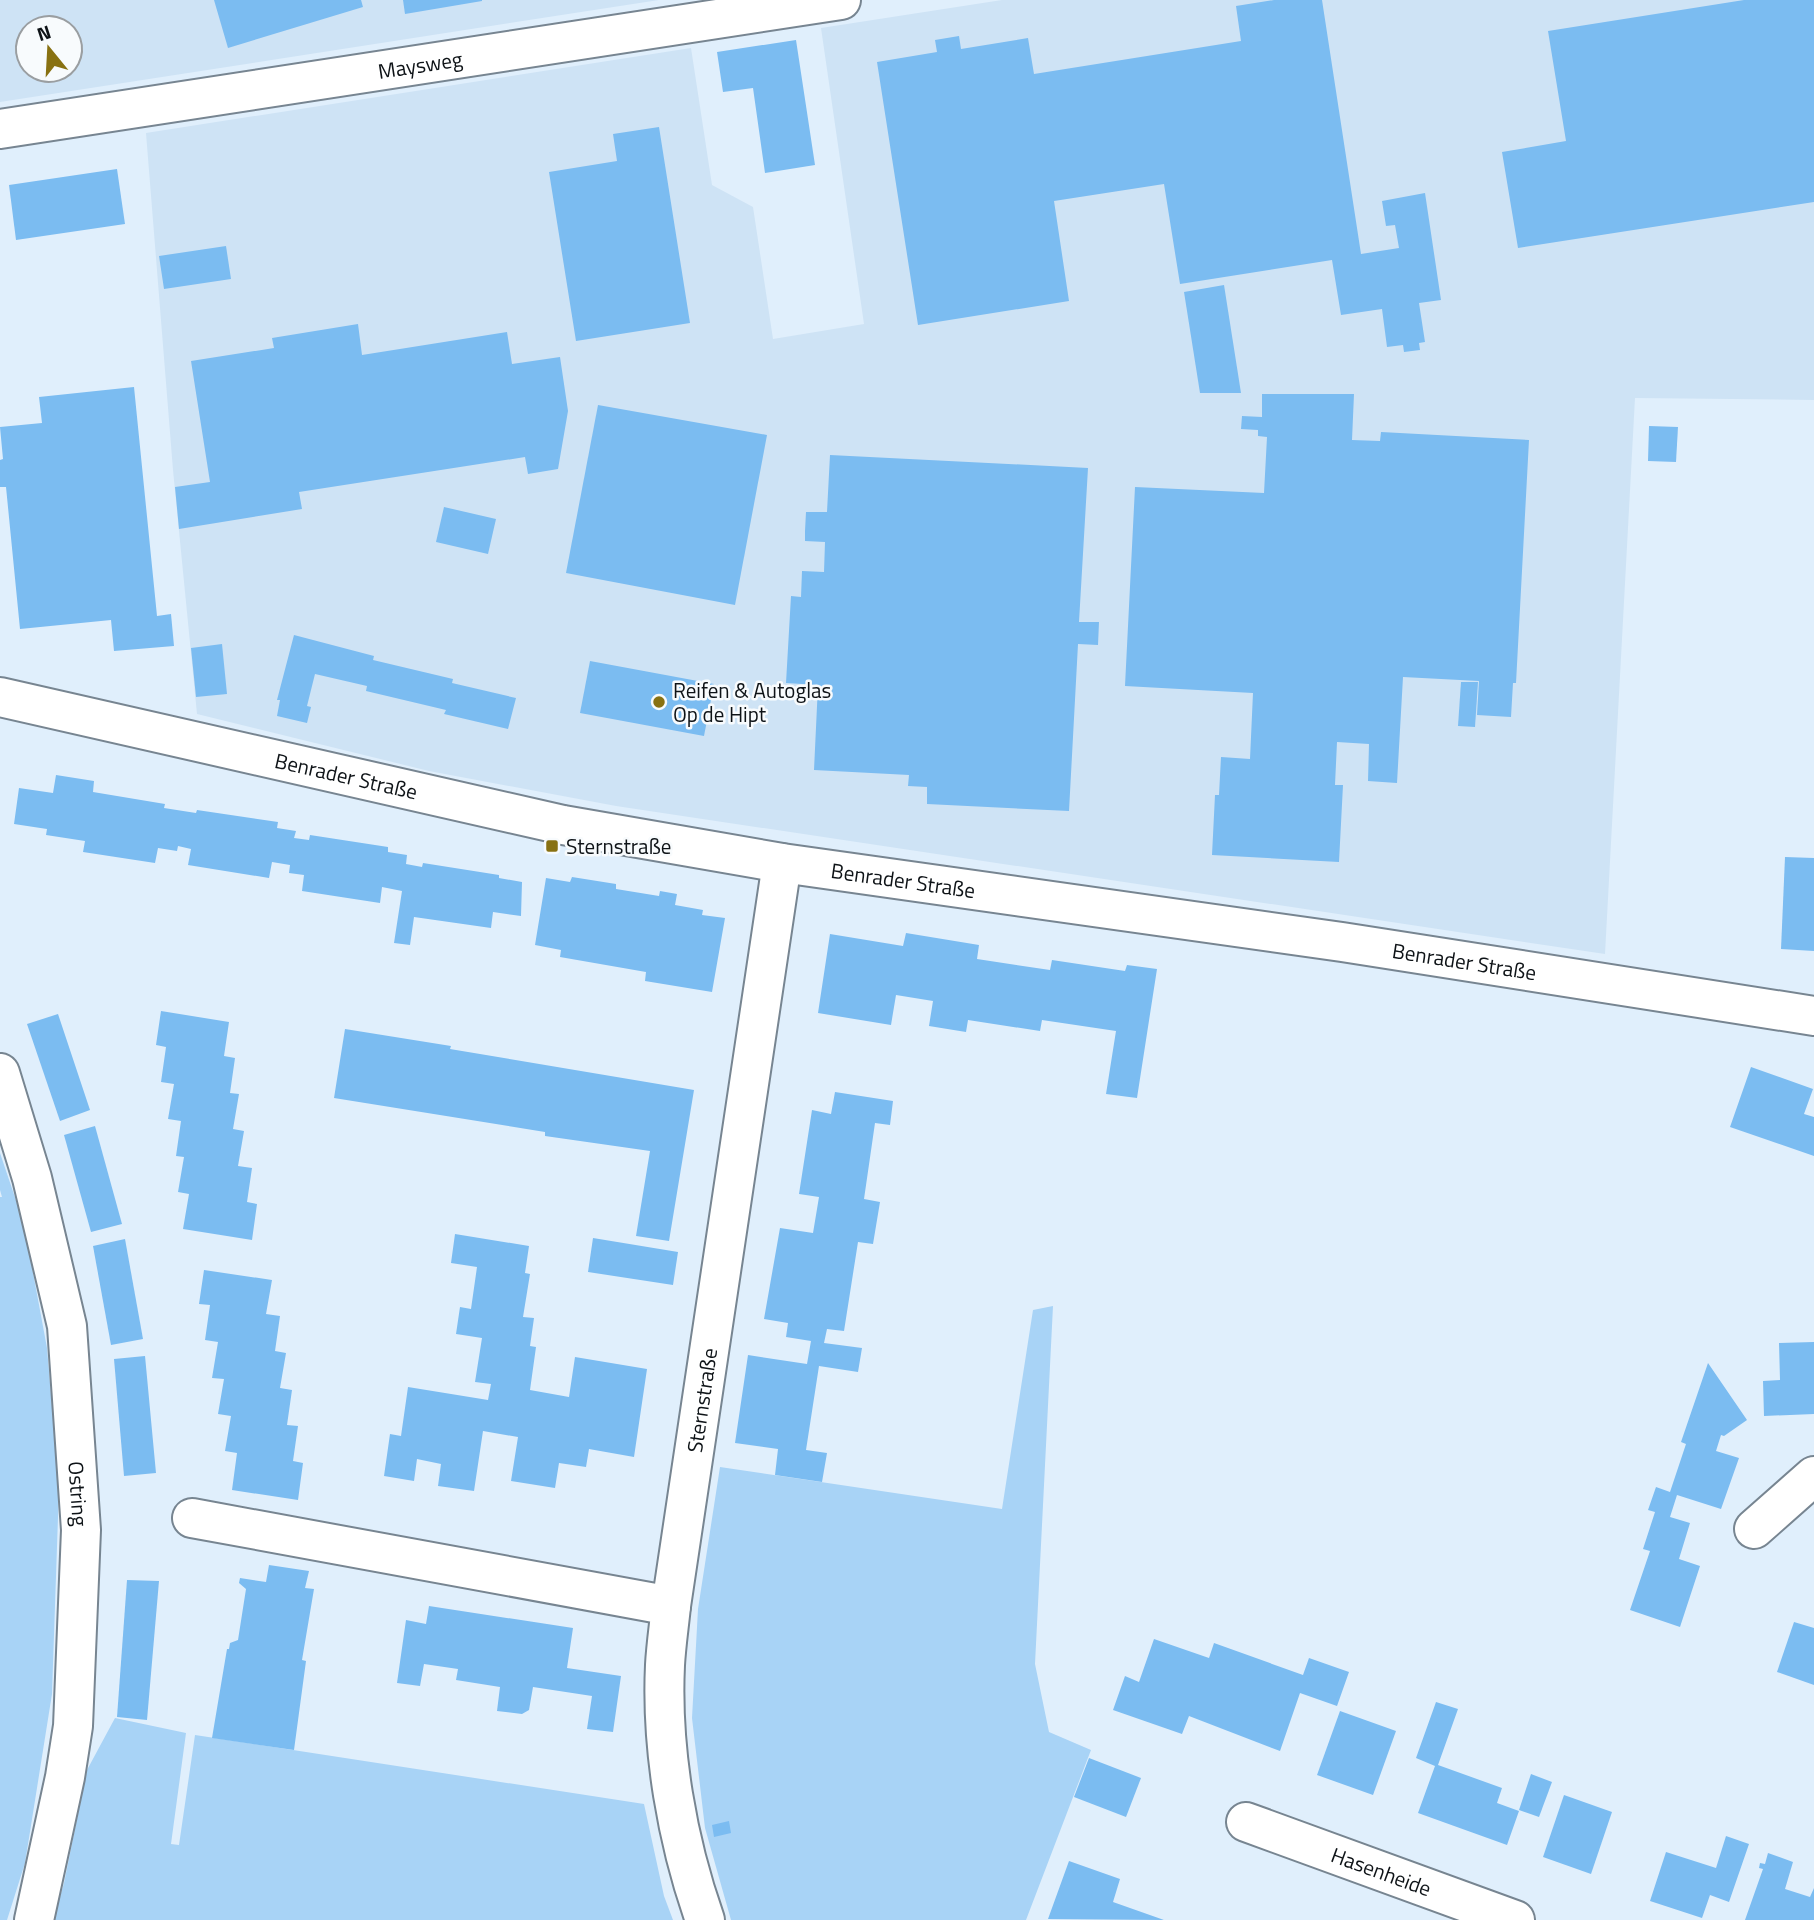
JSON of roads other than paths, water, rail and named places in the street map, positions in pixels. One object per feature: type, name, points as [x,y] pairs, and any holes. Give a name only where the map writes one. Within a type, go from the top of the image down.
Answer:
[{"type":"street","name":"Maysweg","points":[[0,129],[841,0]]},
{"type":"street","name":"Benrader Straße","points":[[0,697],[559,824],[782,863],[1342,942],[1814,1016]]},
{"type":"street","name":"Sternstraße","points":[[705,1920],[681,1836],[671,1774],[665,1666],[671,1606],[782,863]]},
{"type":"street","name":"Ostring","points":[[0,1073],[33,1178],[67,1326],[81,1531],[74,1726],[34,1920]]},
{"type":"street","points":[[1754,1529],[1814,1476]]},
{"type":"street","points":[[192,1518],[671,1606]]},
{"type":"street","name":"Hasenheide","points":[[1246,1822],[1515,1920]]},
{"type":"place","name":"Reifen & Autoglas Op de Hipt","points":[[659,702]]},
{"type":"place","name":"Sternstraße","points":[[552,846]]}]
